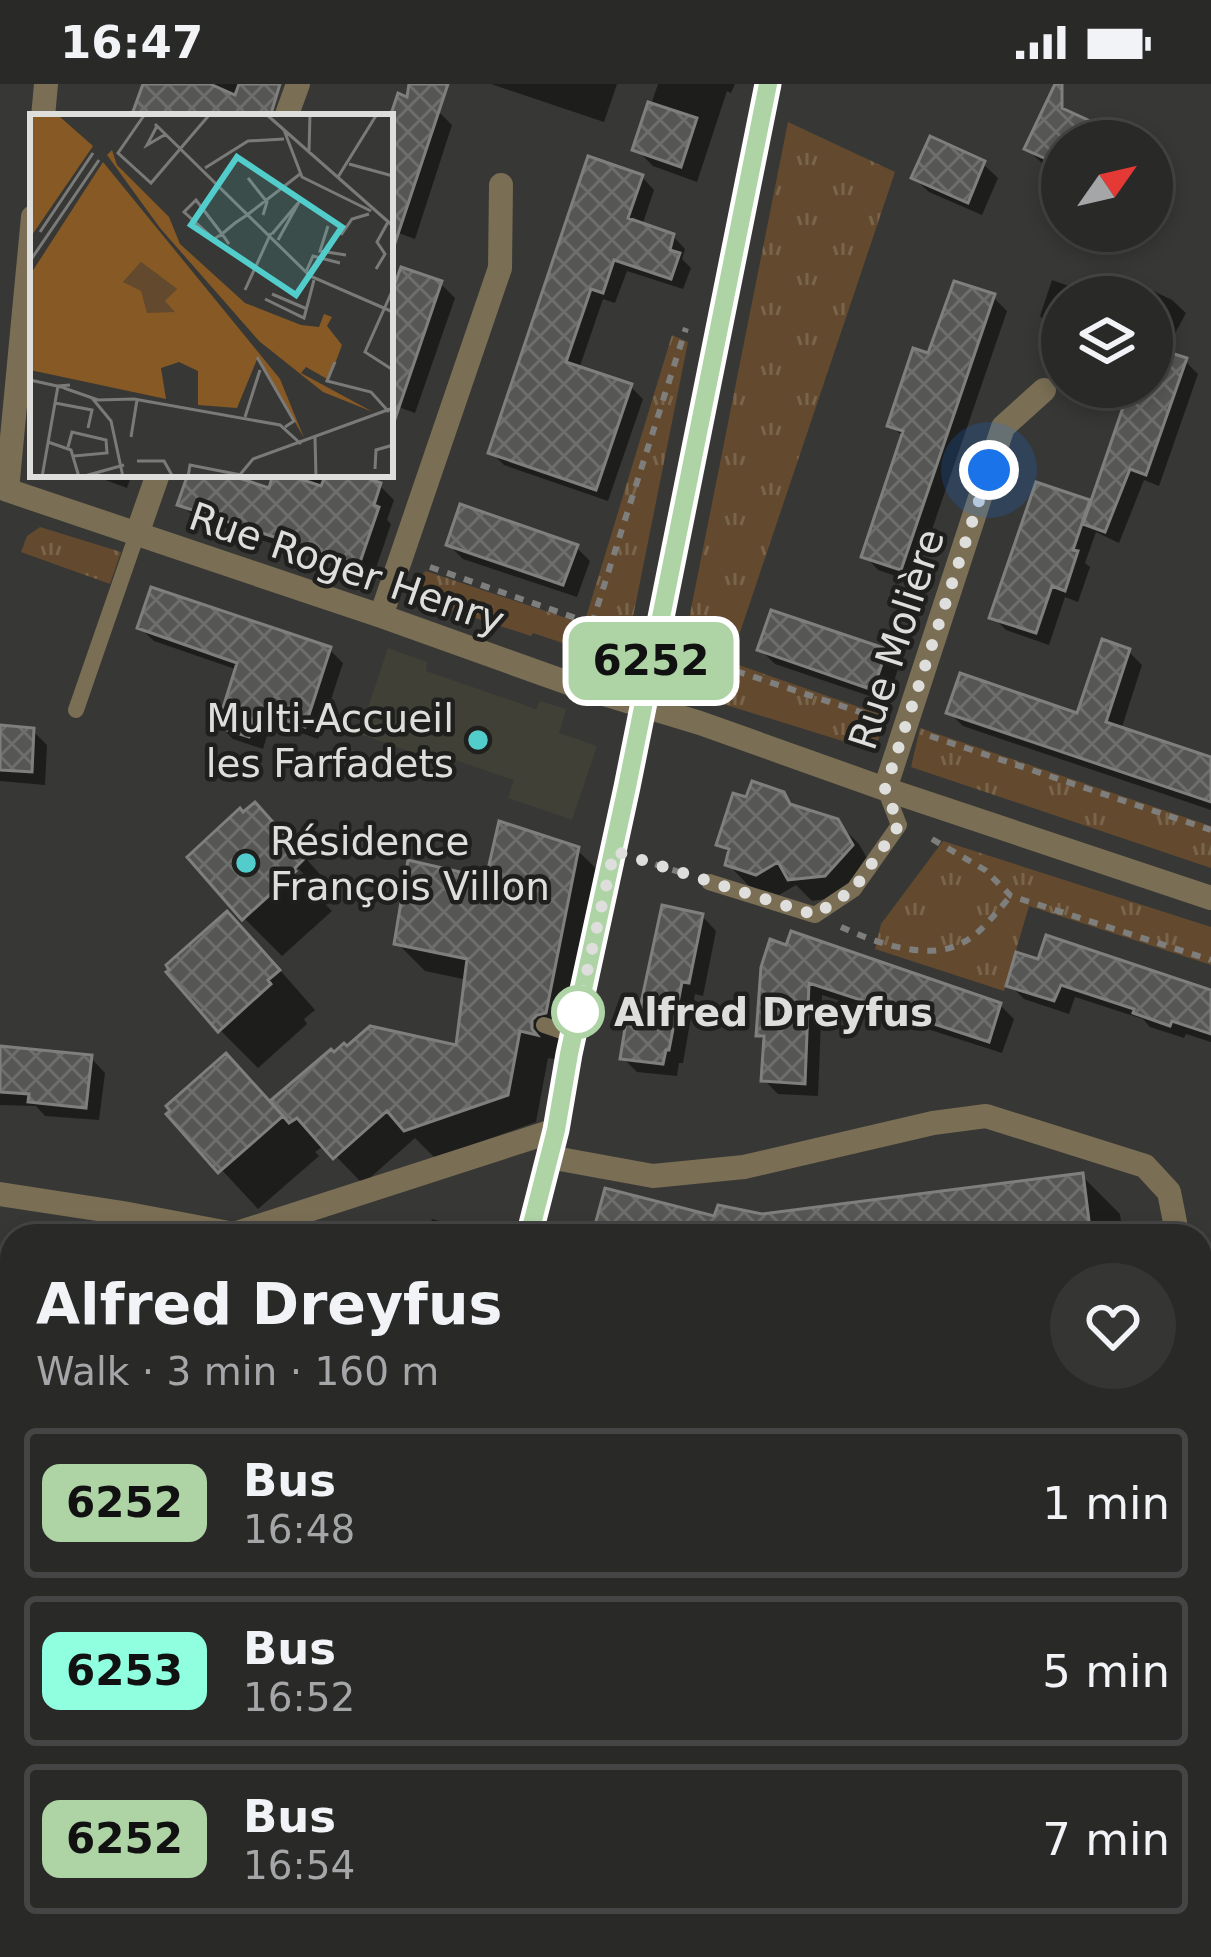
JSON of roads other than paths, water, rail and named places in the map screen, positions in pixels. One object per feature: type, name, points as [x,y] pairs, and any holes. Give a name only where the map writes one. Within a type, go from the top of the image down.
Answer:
[{"type":"street","points":[[43,114],[46,84]]},
{"type":"street","points":[[287,114],[298,84]]},
{"type":"street","points":[[533,1224],[614,851],[767,84]]},
{"type":"street","points":[[381,616],[500,268],[501,184]]},
{"type":"street","name":"Rue Roger Henry","points":[[30,249],[7,490],[574,685],[700,723],[890,800],[1211,898]]},
{"type":"street","name":"Rue Molière","points":[[890,800],[905,727],[1003,427],[1041,393]]},
{"type":"street","points":[[137,534],[157,477]]},
{"type":"street","points":[[550,1157],[653,1176],[744,1167],[933,1123],[986,1116],[1145,1166],[1169,1192],[1173,1224]]},
{"type":"street","points":[[265,1224],[556,1130]]},
{"type":"street","points":[[0,1194],[181,1224]]},
{"type":"lane","points":[[76,710],[137,534]]},
{"type":"lane","points":[[709,882],[815,915],[854,889],[899,825],[890,800]]},
{"type":"lane","points":[[544,1025],[573,1035]]},
{"type":"place","name":"Multi-Accueil les Farfadets","points":[[478,740]]},
{"type":"place","name":"Résidence François Villon","points":[[246,863]]},
{"type":"place","name":"Alfred Dreyfus","points":[[578,1012]]}]
